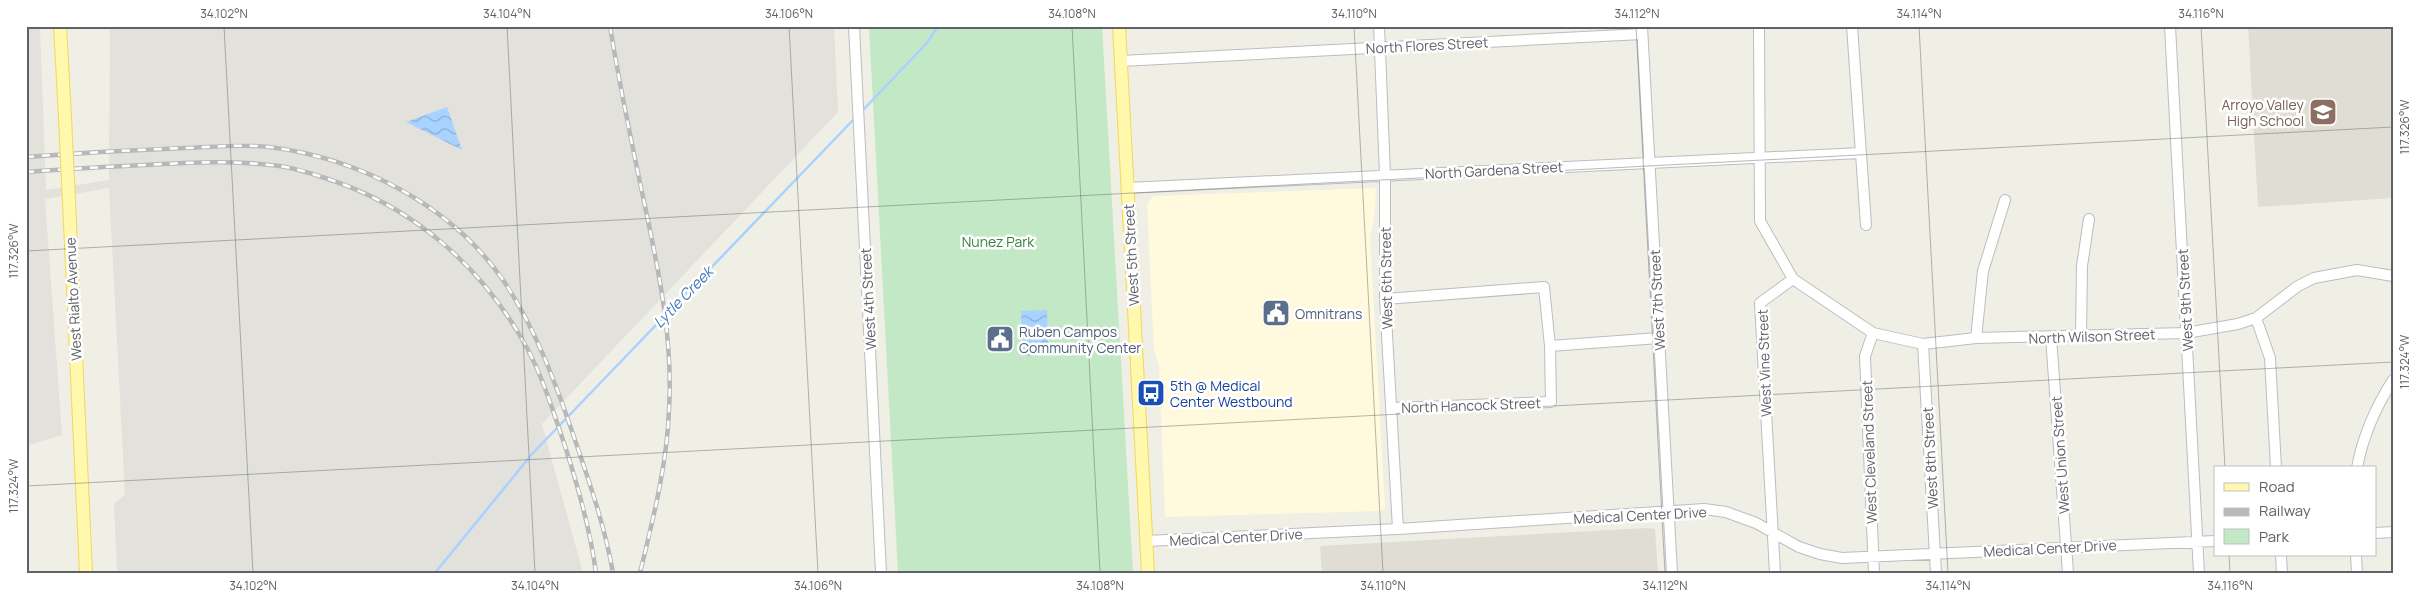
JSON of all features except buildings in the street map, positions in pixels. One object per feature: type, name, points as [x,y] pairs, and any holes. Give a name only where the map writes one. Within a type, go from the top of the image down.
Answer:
[{"type":"main road","name":"West Rialto Avenue","points":[[60,26],[86,573]]},
{"type":"main road","name":"West 5th Street","points":[[1119,26],[1148,573]]},
{"type":"street","name":"West 4th Street","points":[[854,26],[881,573]]},
{"type":"street","name":"West 6th Street","points":[[1379,26],[1385,175],[1385,299],[1398,529]]},
{"type":"street","points":[[1760,26],[1760,221],[1792,279]]},
{"type":"street","points":[[1852,26],[1866,225]]},
{"type":"street","name":"West 9th Street","points":[[2170,26],[2199,573]]},
{"type":"street","name":"North Flores Street","points":[[1121,61],[1380,48],[1642,30]]},
{"type":"street","name":"West 7th Street","points":[[1642,30],[1672,573]]},
{"type":"street","name":"North Gardena Street","points":[[1128,188],[1861,152]]},
{"type":"street","points":[[1976,338],[1983,271],[2005,200]]},
{"type":"street","points":[[2081,336],[2082,266],[2089,219]]},
{"type":"street","name":"North Wilson Street","points":[[1792,279],[1873,333],[1923,344],[1976,338],[2186,333],[2238,324],[2256,318],[2298,286],[2314,278],[2357,270],[2393,276]]},
{"type":"street","name":"West Vine Street","points":[[1775,573],[1760,303],[1792,279]]},
{"type":"street","points":[[1385,299],[1544,287],[1550,346],[1659,338]]},
{"type":"street","points":[[2256,318],[2270,358],[2276,466]]},
{"type":"street","name":"West Cleveland Street","points":[[1873,333],[1865,356],[1874,573]]},
{"type":"street","name":"West Union Street","points":[[2051,337],[2068,573]]},
{"type":"street","name":"West 8th Street","points":[[1923,344],[1936,573]]},
{"type":"street","name":"North Hancock Street","points":[[1392,408],[1551,402],[1550,346]]},
{"type":"street","points":[[2357,466],[2360,448],[2374,409],[2393,380]]},
{"type":"street","name":"Medical Center Drive","points":[[1146,541],[1398,529],[1704,509],[1726,512],[1756,523],[1799,547],[1820,554],[1842,558],[2214,541]]},
{"type":"street","points":[[2376,533],[2393,532]]},
{"type":"street","points":[[2281,556],[2282,573]]},
{"type":"street","points":[[2356,556],[2357,573]]},
{"type":"shaded area","points":[[26,26],[40,26],[46,190],[109,180],[110,26],[834,26],[838,112],[542,424],[583,573],[117,573],[114,504],[125,494],[109,188],[45,199],[62,435],[26,446]]},
{"type":"shaded area","name":"Arroyo Valley High School","points":[[2248,26],[2393,26],[2393,198],[2258,207]]},
{"type":"shaded area","points":[[1376,188],[1375,212],[1370,239],[1385,507],[1381,511],[1165,517],[1159,365],[1154,351],[1147,204],[1153,196]]},
{"type":"shaded area","points":[[1655,529],[1658,573],[1322,573],[1320,546]]},
{"type":"green space","name":"Nunez Park","points":[[869,26],[1102,26],[1133,573],[898,573]]},
{"type":"water","points":[[447,107],[462,150],[406,122]]},
{"type":"water","points":[[1047,310],[1048,354],[1023,356],[1021,311]]},
{"type":"waterway","name":"Lytle Creek","points":[[862,111],[927,43],[938,26]]},
{"type":"waterway","name":"Lytle Creek","points":[[435,573],[532,454],[855,118]]},
{"type":"railway","points":[[610,26],[660,285],[669,360],[668,431],[659,492],[640,573]]},
{"type":"railway","points":[[26,157],[227,146],[269,147],[303,153],[369,174],[430,208],[457,229],[482,253],[503,280],[526,318],[553,378],[592,489],[613,573]]},
{"type":"railway","points":[[26,172],[207,162],[277,166],[325,178],[357,190],[387,205],[416,223],[467,266],[489,291],[527,348],[547,395],[579,491],[596,573]]},
{"type":"place","name":"Arroyo Valley High School","points":[[2323,112]]},
{"type":"place","name":"Omnitrans","points":[[1276,313]]},
{"type":"place","name":"Ruben Campos Community Center","points":[[1000,339]]},
{"type":"place","name":"5th @ Medical Center Westbound","points":[[1151,393]]}]
